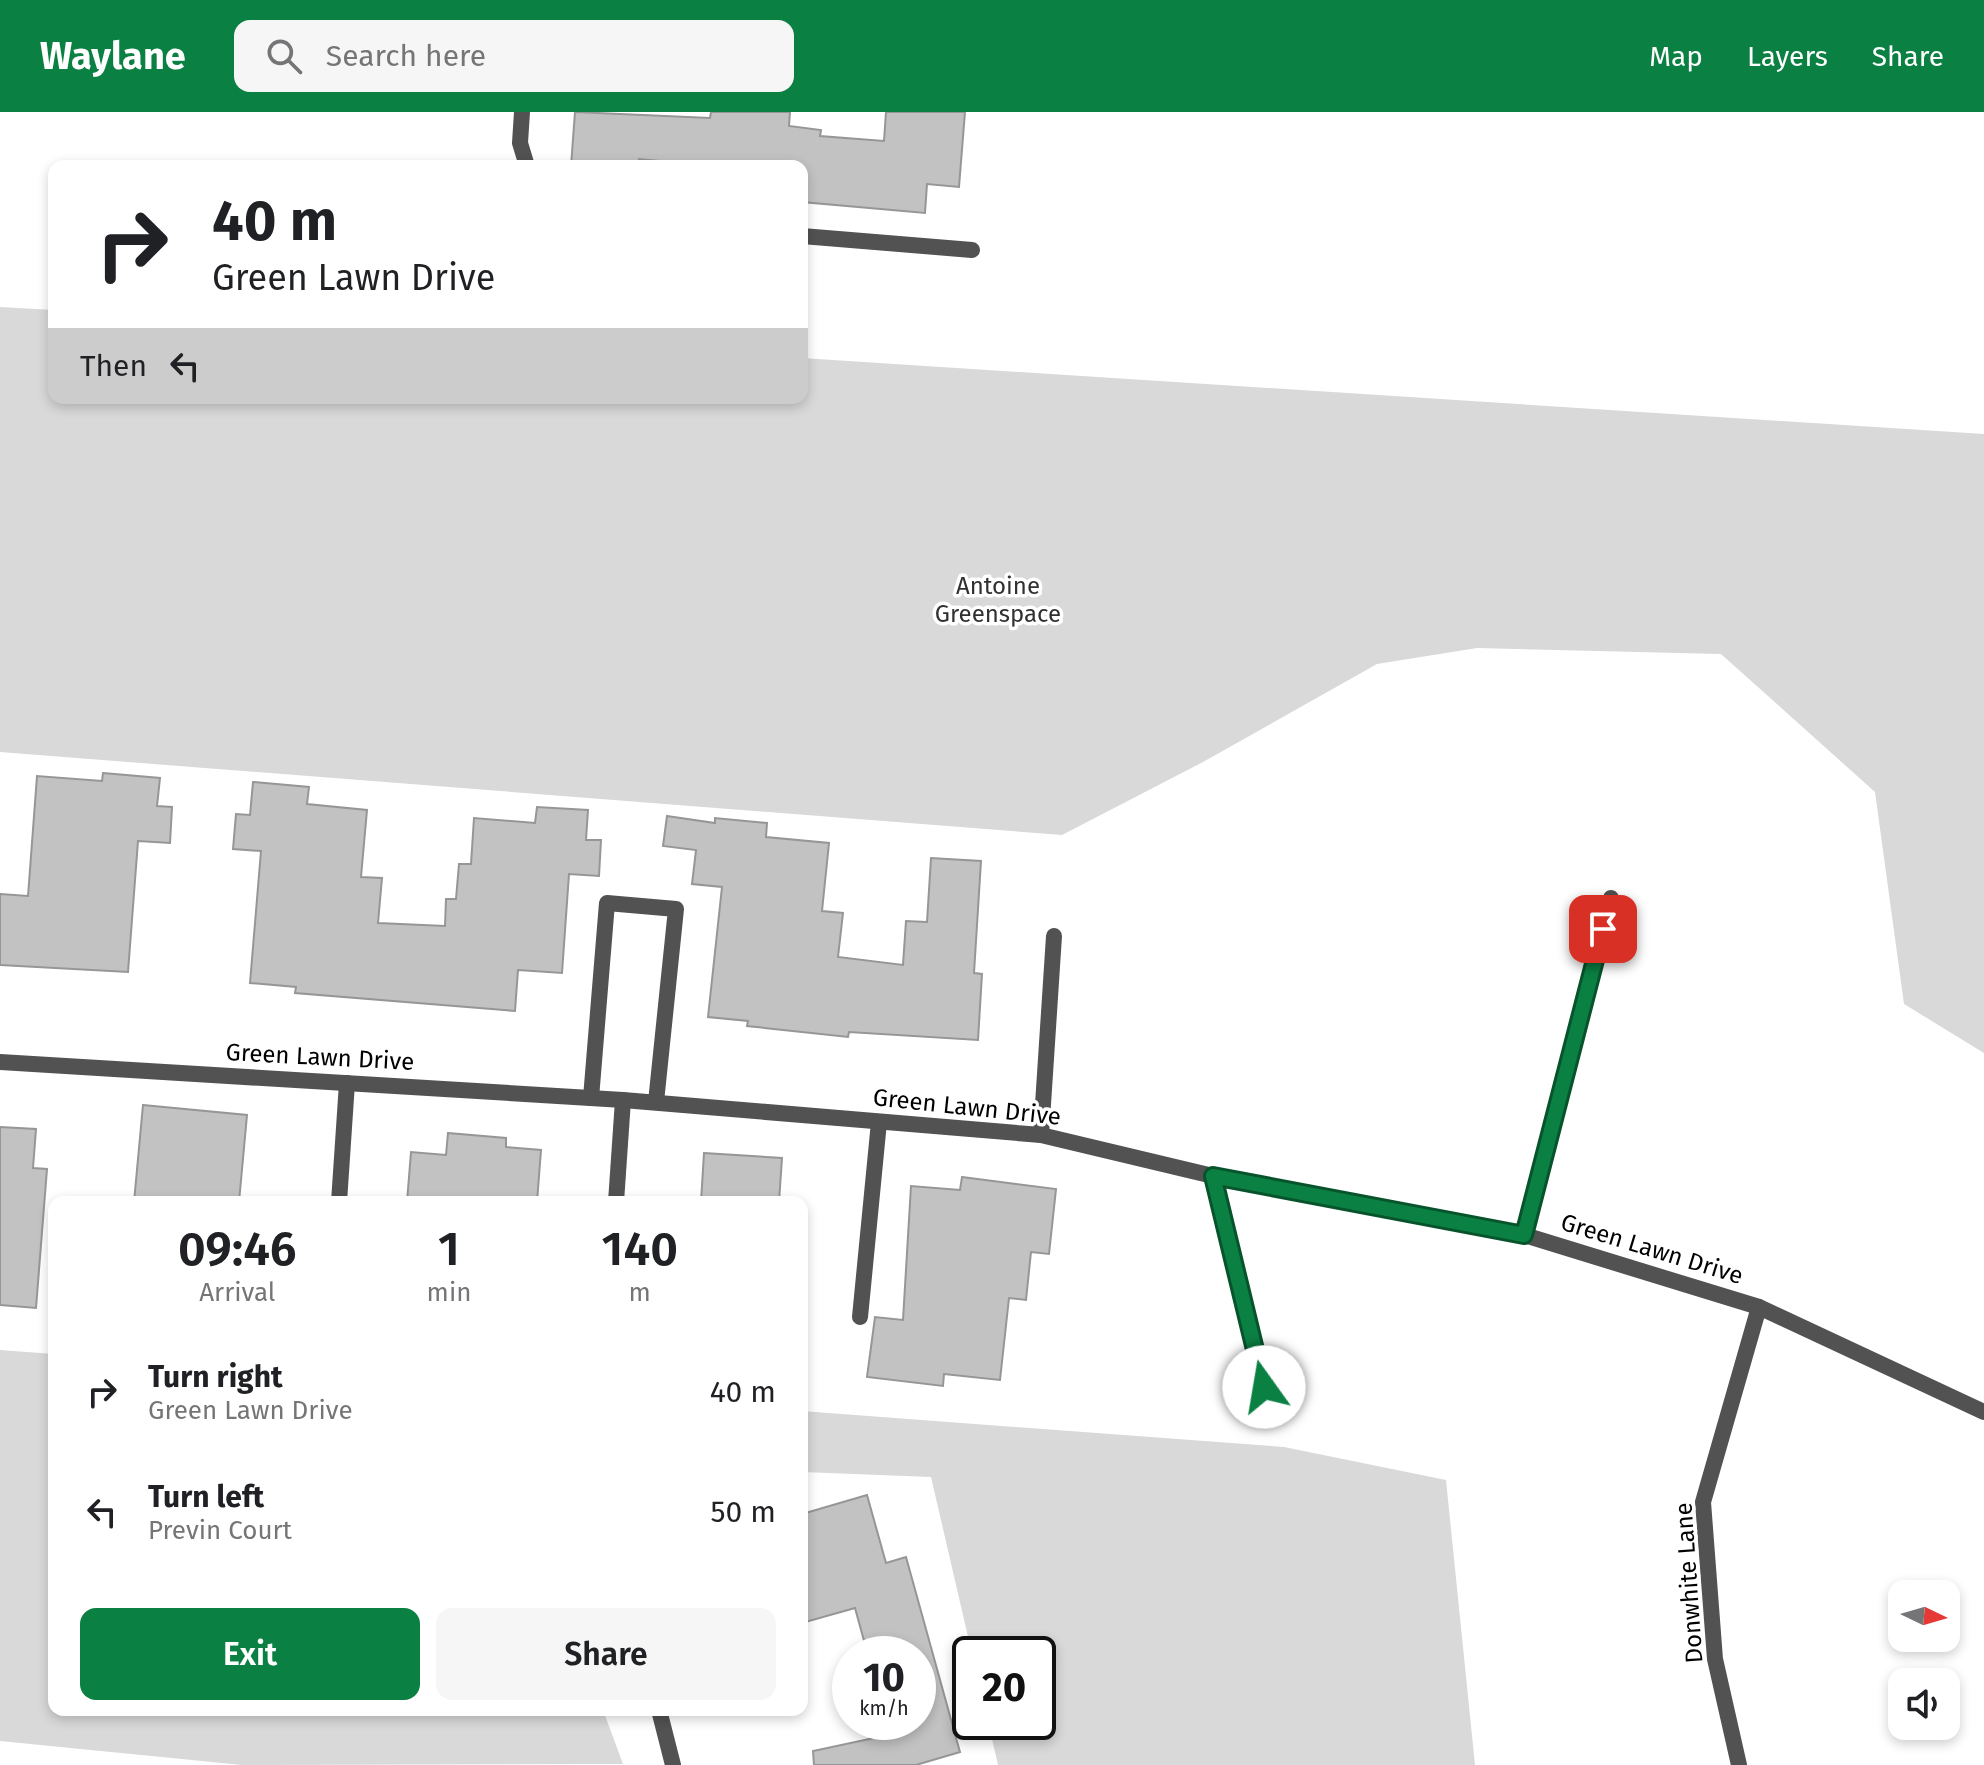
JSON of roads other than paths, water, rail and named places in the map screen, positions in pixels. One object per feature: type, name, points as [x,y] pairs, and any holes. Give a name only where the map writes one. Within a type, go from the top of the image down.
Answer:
[{"type":"street","points":[[522,112],[520,143],[525,160]]},
{"type":"street","points":[[808,236],[972,250]]},
{"type":"street","points":[[1524,1235],[1611,898]]},
{"type":"street","points":[[591,1098],[607,903],[676,909],[656,1102]]},
{"type":"street","points":[[1041,1135],[1054,936]]},
{"type":"street","name":"Green Lawn Drive","points":[[0,1062],[656,1102],[1041,1135],[1213,1176],[1524,1235],[1759,1307],[1984,1412]]},
{"type":"street","points":[[339,1196],[347,1083]]},
{"type":"street","points":[[616,1196],[623,1100]]},
{"type":"street","points":[[860,1317],[879,1122]]},
{"type":"street","points":[[1213,1176],[1264,1387]]},
{"type":"street","name":"Donwhite Lane","points":[[1739,1765],[1715,1659],[1703,1502],[1759,1307]]},
{"type":"street","points":[[661,1716],[673,1765]]},
{"type":"park label","name":"Antoine Greenspace","points":[[998,600]]}]
